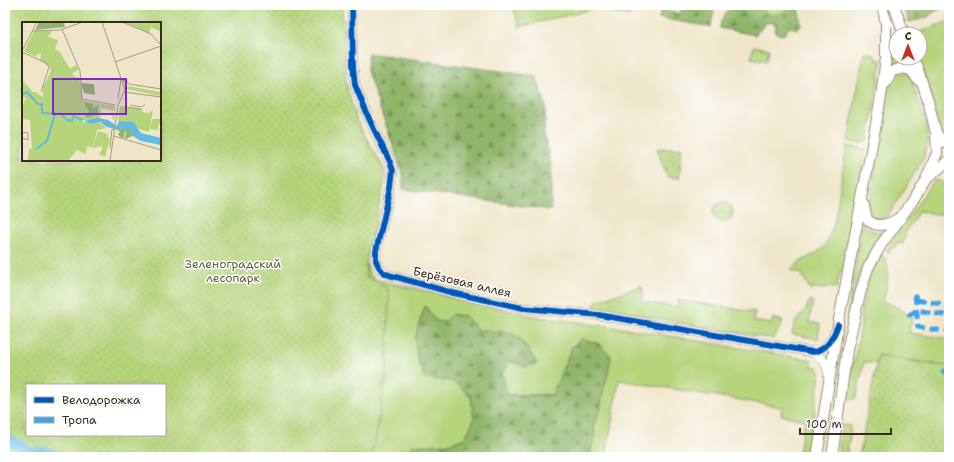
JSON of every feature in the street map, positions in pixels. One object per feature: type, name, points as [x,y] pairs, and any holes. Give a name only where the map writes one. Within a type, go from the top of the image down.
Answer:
[{"type":"main road","points":[[817,457],[838,325],[881,97],[886,46],[886,23],[882,5]]},
{"type":"main road","points":[[894,5],[901,26]]},
{"type":"main road","points":[[886,46],[888,42]]},
{"type":"main road","points":[[832,457],[848,350],[860,294],[868,268],[926,180],[937,153],[936,133],[928,100],[916,66]]},
{"type":"main road","points":[[881,97],[891,72],[896,69],[903,68],[911,70],[928,100]]},
{"type":"main road","points":[[936,133],[946,143]]},
{"type":"main road","points":[[926,180],[949,160]]},
{"type":"main road","points":[[862,198],[866,219],[875,225],[887,224],[902,216]]},
{"type":"street","name":"Берёзовая аллея","points":[[352,5],[353,66],[355,85],[393,170],[391,187],[376,251],[376,261],[383,272],[396,278],[418,284],[509,305],[536,310],[599,315],[813,352]]},
{"type":"street","points":[[813,352],[823,349],[827,345],[838,325]]},
{"type":"street","points":[[813,352],[823,359],[826,364],[829,386]]},
{"type":"green space","name":"Зеленоградский лесопарк","points":[[5,5],[342,5],[347,88],[357,122],[384,169],[385,179],[366,263],[366,276],[388,289],[389,292],[387,369],[375,442],[370,457],[5,457]]},
{"type":"green space","points":[[513,5],[595,5],[596,8],[519,27]]},
{"type":"green space","points":[[613,5],[651,5],[650,8],[635,6],[629,15],[611,13]]},
{"type":"green space","points":[[682,5],[715,5],[711,27],[659,18],[661,10],[680,14]]},
{"type":"green space","points":[[741,5],[798,5],[801,25],[796,29],[790,27],[787,29],[785,34],[780,35],[775,32],[776,25],[771,22],[766,23],[755,35],[720,28],[721,21],[728,10],[739,9]]},
{"type":"green space","points":[[761,5],[790,5],[783,12],[775,15],[767,13],[763,10]]},
{"type":"green space","points":[[903,5],[941,5],[942,8],[926,18],[909,22]]},
{"type":"green space","points":[[949,21],[949,138],[941,132],[920,66],[928,66],[928,29]]},
{"type":"green space","points":[[754,46],[769,49],[767,61],[751,58]]},
{"type":"green space","points":[[864,52],[873,54],[876,59],[881,60],[881,66],[868,141],[861,144],[848,141]]},
{"type":"green space","points":[[368,53],[536,76],[546,106],[544,134],[551,166],[551,210],[403,189],[403,174],[367,71]]},
{"type":"green space","points":[[895,73],[906,73],[910,76],[927,125],[927,142],[924,158],[889,214],[882,219],[875,219],[869,216],[868,211],[890,79]]},
{"type":"green space","points":[[847,146],[866,149],[846,260],[842,271],[840,271],[837,288],[812,288],[811,291],[801,273],[791,271],[798,263],[817,253],[825,245],[828,239],[836,215]]},
{"type":"green space","points":[[682,147],[679,178],[667,177],[657,149]]},
{"type":"green space","points":[[936,180],[945,185],[947,190],[949,200],[949,216],[919,211],[905,233],[903,244],[899,243],[889,252],[886,251],[931,184]]},
{"type":"green space","points":[[719,202],[727,202],[733,208],[733,216],[727,222],[719,222],[713,216],[713,208]]},
{"type":"green space","points":[[862,224],[871,230],[881,232],[861,268],[847,316]]},
{"type":"green space","points":[[881,254],[885,259],[888,270],[883,301],[899,308],[912,317],[909,333],[949,339],[949,362],[945,366],[878,355],[876,364],[864,362],[856,398],[850,400],[847,395],[861,326],[861,311],[871,273]]},
{"type":"green space","points":[[366,263],[370,275],[377,280],[532,316],[628,329],[811,360],[812,367],[818,368],[820,373],[808,457],[798,457],[805,420],[781,415],[782,407],[619,380],[606,457],[589,457],[594,440],[594,423],[600,411],[603,391],[608,374],[572,347],[552,395],[506,395],[502,373],[510,361],[526,367],[537,363],[520,340],[510,332],[506,331],[478,331],[465,316],[444,322],[436,321],[425,307],[417,334],[416,351],[425,378],[453,381],[471,396],[474,420],[465,438],[449,444],[413,446],[406,451],[402,457],[370,457],[375,442],[387,369],[389,292],[388,289],[366,276]]},
{"type":"green space","points":[[642,286],[642,302],[677,307],[678,300],[755,312],[753,321],[771,324],[773,318],[783,321],[774,339],[594,307],[596,301]]},
{"type":"green space","points":[[810,300],[813,301],[809,322],[820,324],[818,339],[792,334],[795,322],[805,311]]},
{"type":"green space","points":[[425,306],[436,321],[444,322],[452,314],[465,316],[478,330],[506,331],[510,332],[520,340],[537,363],[526,367],[510,361],[502,373],[507,395],[552,395],[572,347],[581,339],[599,344],[611,356],[600,411],[594,423],[594,440],[589,457],[402,457],[406,451],[413,446],[449,444],[465,438],[474,420],[471,396],[453,381],[425,378],[418,362],[415,338]]},
{"type":"green space","points":[[878,356],[945,366],[949,363],[949,457],[859,457]]},
{"type":"green space","points":[[842,425],[850,426],[850,437],[846,457],[838,457]]},
{"type":"waterway","points":[[5,443],[11,441],[33,454],[40,452],[54,454],[56,457]]},
{"type":"waterway","points":[[19,457],[21,446]]},
{"type":"marked path","points":[[915,294],[918,327],[949,332]]},
{"type":"marked path","points":[[916,300],[949,305]]},
{"type":"marked path","points":[[908,313],[910,315],[917,310],[949,316]]},
{"type":"marked path","points":[[942,373],[949,369]]},
{"type":"cycle path","points":[[352,5],[353,66],[355,85],[393,170],[391,187],[376,251],[376,261],[383,272],[453,293],[523,308],[599,315],[813,352],[823,349],[826,346],[832,338],[838,325]]}]
